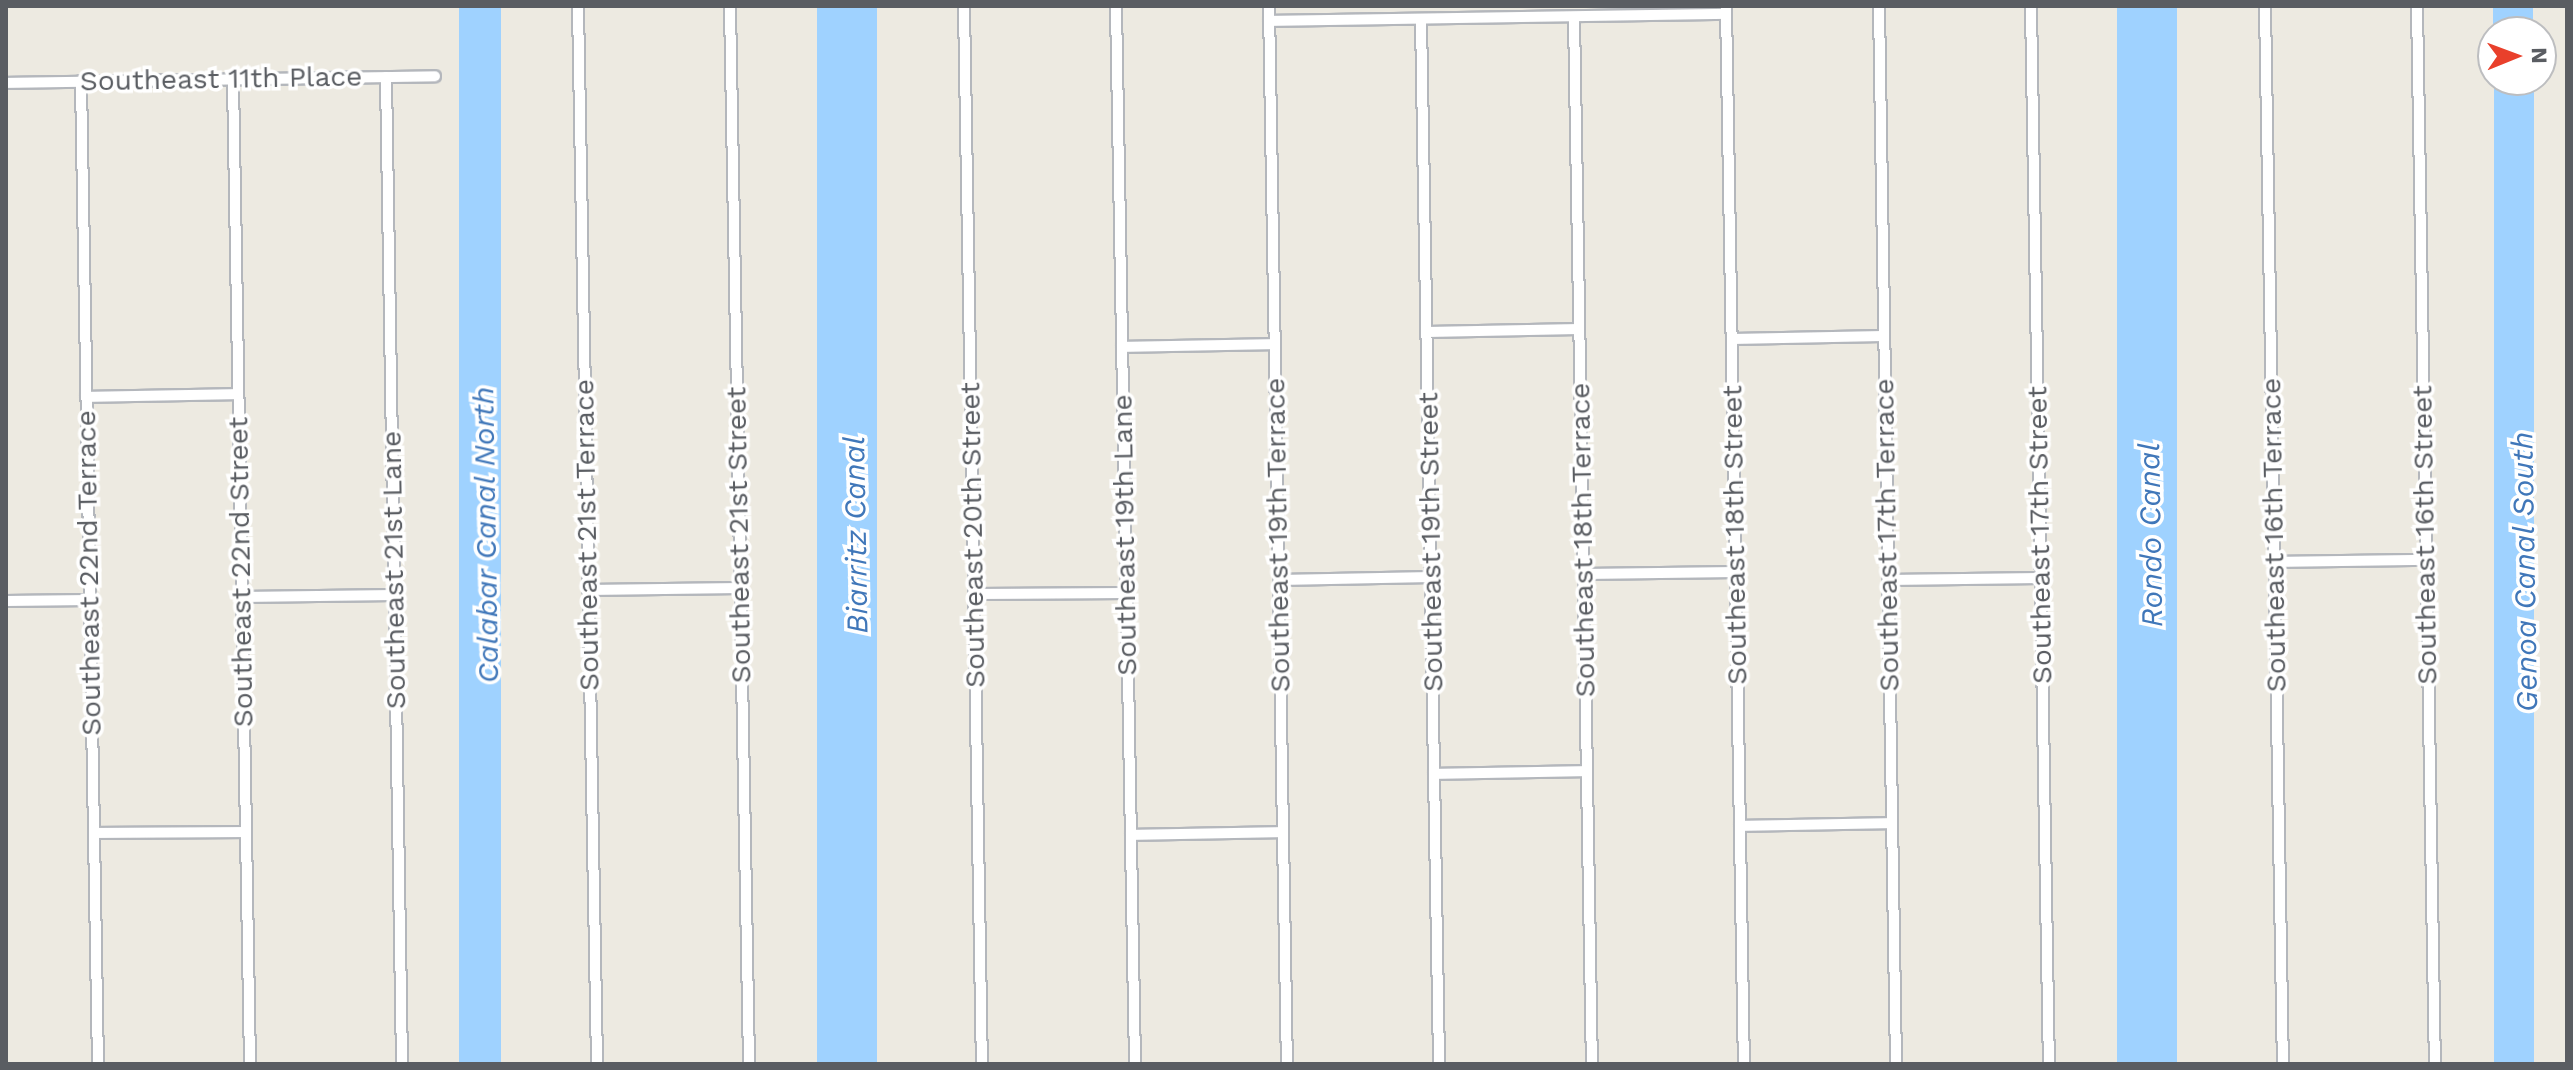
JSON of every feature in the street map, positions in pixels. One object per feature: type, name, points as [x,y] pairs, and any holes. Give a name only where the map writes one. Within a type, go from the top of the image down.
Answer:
[{"type":"street","name":"Southeast 21st Terrace","points":[[578,6],[597,1064]]},
{"type":"street","name":"Southeast 21st Street","points":[[730,6],[749,1064]]},
{"type":"street","name":"Southeast 20th Street","points":[[964,6],[982,1064]]},
{"type":"street","name":"Southeast 19th Lane","points":[[1116,6],[1135,1064]]},
{"type":"street","name":"Southeast 19th Terrace","points":[[1269,6],[1287,1064]]},
{"type":"street","name":"Southeast 17th Terrace","points":[[1879,6],[1896,1064]]},
{"type":"street","name":"Southeast 17th Street","points":[[2031,6],[2049,1064]]},
{"type":"street","name":"Southeast 16th Terrace","points":[[2265,6],[2283,1064]]},
{"type":"street","name":"Southeast 16th Street","points":[[2417,6],[2435,1064]]},
{"type":"street","points":[[1269,21],[1574,17],[1726,10]]},
{"type":"street","name":"Southeast 18th Street","points":[[1726,10],[1744,1064]]},
{"type":"street","name":"Southeast 18th Terrace","points":[[1574,17],[1592,1064]]},
{"type":"street","name":"Southeast 19th Street","points":[[1421,19],[1439,1064]]},
{"type":"street","name":"Southeast 11th Place","points":[[6,83],[435,76]]},
{"type":"street","name":"Southeast 21st Lane","points":[[386,77],[402,1064]]},
{"type":"street","name":"Southeast 22nd Street","points":[[233,80],[250,1064]]},
{"type":"street","name":"Southeast 22nd Terrace","points":[[81,81],[98,1064]]},
{"type":"street","points":[[1427,332],[1579,329]]},
{"type":"street","points":[[1732,339],[1883,336]]},
{"type":"street","points":[[1122,347],[1275,344]]},
{"type":"street","points":[[86,397],[238,394]]},
{"type":"street","points":[[2275,562],[2426,560]]},
{"type":"street","points":[[1584,574],[1736,572]]},
{"type":"street","points":[[1279,580],[1432,577]]},
{"type":"street","points":[[1888,580],[2040,578]]},
{"type":"street","points":[[588,590],[740,588]]},
{"type":"street","points":[[974,594],[1126,593]]},
{"type":"street","points":[[242,597],[394,595]]},
{"type":"street","points":[[6,601],[89,600]]},
{"type":"street","points":[[1434,774],[1587,771]]},
{"type":"street","points":[[1740,826],[1892,823]]},
{"type":"street","points":[[94,833],[246,832]]},
{"type":"street","points":[[1131,835],[1283,832]]},
{"type":"water","name":"Calabar Canal North","points":[[459,6],[501,6],[501,1064],[459,1064]]},
{"type":"water","name":"Biarritz Canal","points":[[817,6],[877,6],[877,1064],[817,1064]]},
{"type":"water","name":"Rondo Canal","points":[[2117,6],[2177,6],[2177,1064],[2117,1064]]},
{"type":"water","points":[[2493,6],[2533,6],[2533,16],[2493,16]]},
{"type":"water","name":"Genoa Canal South","points":[[2494,96],[2534,96],[2534,1064],[2494,1064]]}]
